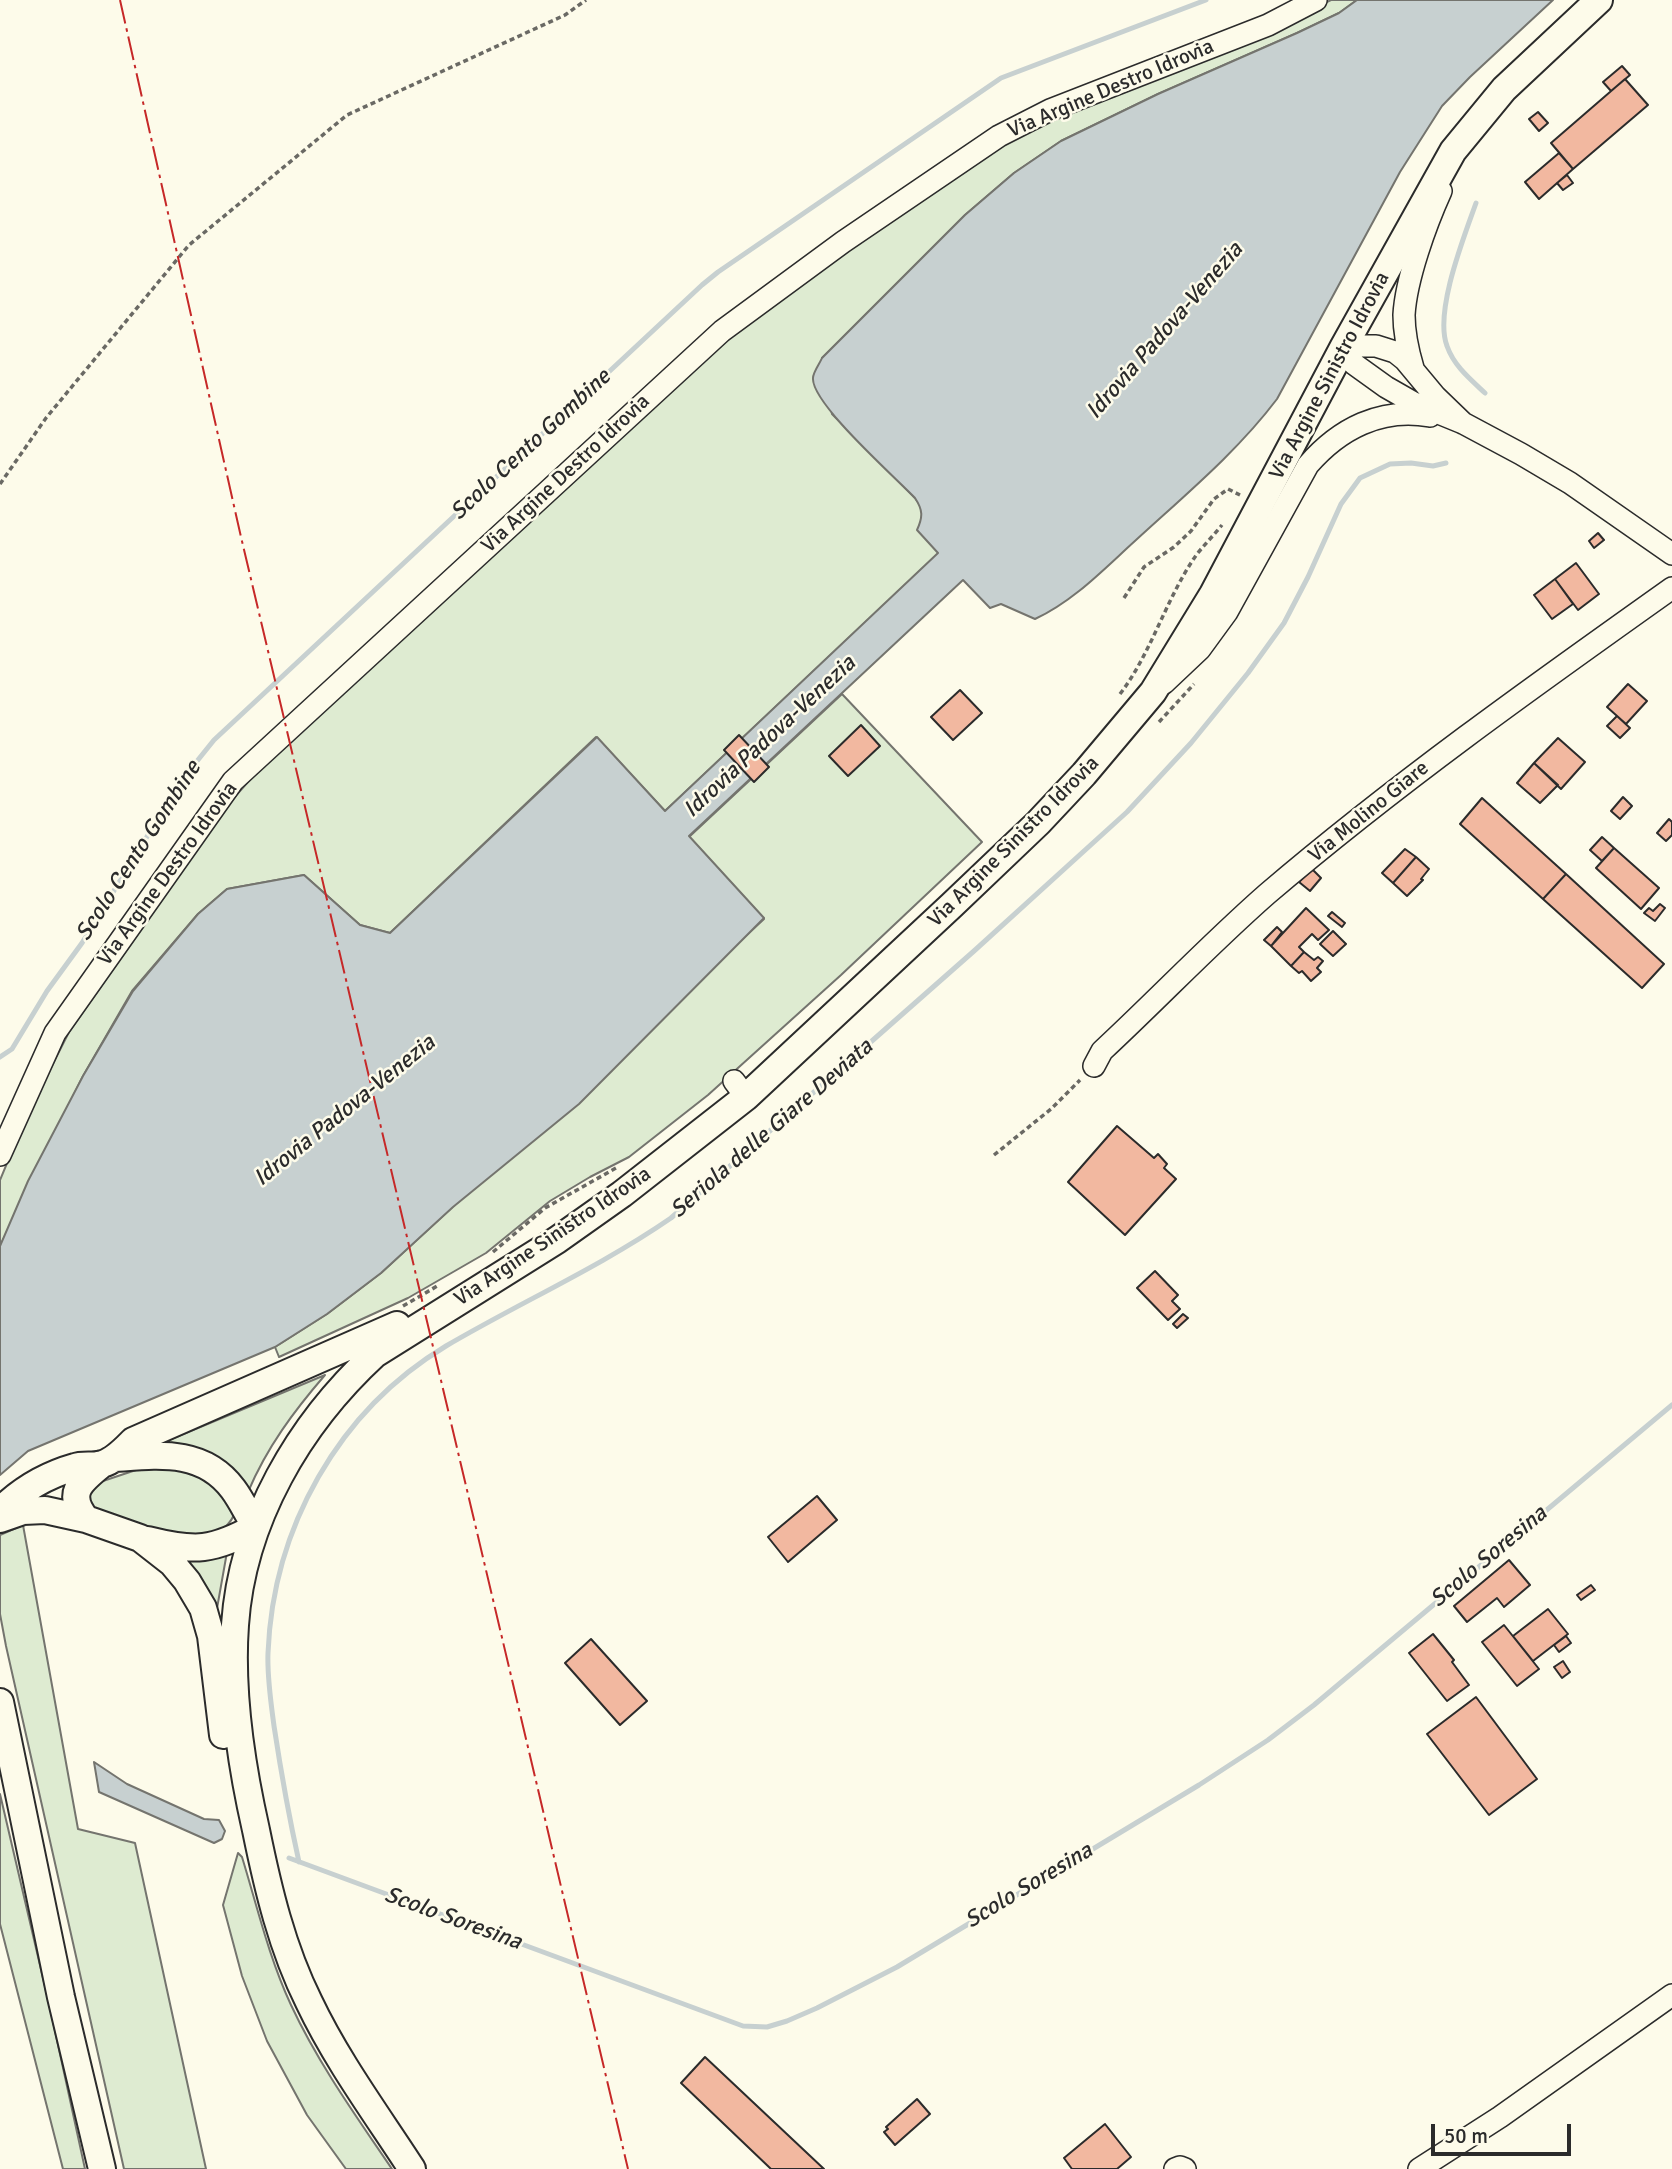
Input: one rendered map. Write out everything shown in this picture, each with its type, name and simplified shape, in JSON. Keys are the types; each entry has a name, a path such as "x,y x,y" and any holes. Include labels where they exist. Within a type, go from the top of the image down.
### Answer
{"main road":[{"name":"Via Argine Sinistro Idrovia","path":"256,1527 296,1448 350,1377 393,1341 557,1240 622,1195 852,985 1038,822 1084,774 1153,692 1219,583 1344,346 1453,151 1504,89 1599,0"},
{"path":"86,1519 77,1503 81,1481 132,1441 481,1286"},
{"path":"0,1511 19,1494 42,1480 76,1466 168,1454 202,1464 232,1488 256,1527 243,1574 235,1626 236,1707 246,1788 272,1907 308,2001 338,2054 412,2169"},
{"path":"0,1519 23,1511 46,1510 86,1519 140,1538 181,1548 208,1547 232,1540 256,1527"},
{"path":"140,1538 172,1563 187,1581 203,1608 211,1636 221,1732 246,1788"},
{"path":"0,1702 61,1997 102,2169"}],"street":[{"name":"Via Argine Destro Idrovia","path":"0,1154 55,1033 233,781 722,331 843,242 999,136 1049,110 1268,25 1316,0"},
{"path":"1414,370 1404,317 1409,284 1437,201 1458,155 1483,112"},
{"path":"1471,427 1435,396 1395,352 1376,346 1344,346 1354,364 1386,387 1413,403 1471,427 1570,483 1672,554"},
{"path":"1153,692 1184,665 1213,630 1251,570 1308,465 1327,445 1347,430 1383,416 1426,415 1471,427"},
{"name":"Via Molino Giare","path":"1094,1066 1102,1051 1293,873 1455,743 1672,588"},
{"path":"1419,2169 1500,2117 1672,1996"},
{"path":"1175,2169 1185,2169"}],"path":[{"path":"0,484 46,418 189,245 347,115 565,15 586,0"},
{"path":"1124,598 1144,567 1174,547 1191,531 1214,499 1228,489 1242,496"},
{"path":"1159,722 1198,678"},
{"path":"1113,702 1121,693"},
{"path":"994,1155 1051,1109 1094,1066"},
{"path":"485,1259 545,1209 618,1167"},
{"path":"401,1307 443,1283"}],"green space":[{"path":"1331,0 1357,0 1339,13 1158,94 1061,141 1014,173 965,215 822,358 832,414 915,498 922,508 922,520 939,553 665,811 596,737 390,933 360,925 304,875 227,889 198,914 132,991 83,1076 0,1246 0,1180 27,1115 69,1032 232,800 255,774 721,340 894,214 1057,111 1231,48"},
{"path":"842,694 982,842 708,1095 629,1157 550,1201 486,1253 408,1298 279,1357 275,1347 327,1314 381,1273 764,919 689,837"},
{"path":"325,1375 282,1430 248,1492 162,1443"},
{"path":"177,1466 203,1479 225,1498 234,1515 223,1528 207,1535 167,1533 90,1508 88,1499 94,1484 139,1469"},
{"path":"23,1525 78,1829 135,1843 206,2169 124,2169 0,1614 0,1535"},
{"path":"227,1552 216,1614 179,1557"},
{"path":"0,1794 85,2169 63,2169 0,1924"},
{"path":"238,1853 242,1857 270,1950 291,2005 325,2068 392,2169 346,2169 307,2115 267,2041 242,1976 223,1905"}],"water":[{"name":"Idrovia Padova-Venezia","path":"1357,0 1553,0 1442,106 1400,172 1277,399 1245,437 1192,490 1088,583 1049,612 1035,619 1001,604 990,608 963,580 689,836 764,918 579,1104 453,1207 381,1273 327,1314 275,1347 28,1451 0,1475 0,1246 28,1181 83,1076 133,991 198,914 227,889 304,875 360,925 390,933 597,737 665,811 938,553 917,530 921,514 915,498 839,421 816,389 813,376 822,358 965,215 1014,173 1061,141 1158,94 1339,13"},
{"path":"94,1762 127,1784 204,1819 219,1820 225,1831 222,1839 214,1843 99,1792"}],"building":[{"path":"1622,66 1630,75 1611,91 1603,82"},
{"path":"1625,79 1648,105 1573,169 1551,143"},
{"path":"1538,112 1548,123 1539,131 1529,119"},
{"path":"1559,153 1573,169 1539,199 1525,182"},
{"path":"1567,175 1573,183 1563,190 1557,183"},
{"path":"1598,533 1604,540 1594,548 1589,541"},
{"path":"1576,563 1599,594 1578,610 1555,579"},
{"path":"1555,579 1573,604 1552,619 1534,595"},
{"path":"1628,684 1647,701 1626,724 1607,707"},
{"path":"960,690 982,713 953,740 931,717"},
{"path":"1617,716 1630,728 1620,738 1607,726"},
{"path":"861,725 880,746 848,776 829,756"},
{"path":"739,735 769,767 754,782 724,750"},
{"path":"1558,738 1585,762 1561,789 1534,763"},
{"path":"1534,763 1558,785 1540,803 1517,783"},
{"path":"1623,797 1632,806 1620,819 1611,811"},
{"path":"1482,798 1566,874 1543,899 1460,824"},
{"path":"1669,819 1672,822 1672,835 1666,841 1657,833"},
{"path":"1602,837 1614,848 1602,861 1590,850"},
{"path":"1614,848 1659,888 1641,909 1596,868"},
{"path":"1405,849 1416,857 1393,883 1382,873"},
{"path":"1416,857 1429,869 1421,879 1423,880 1407,896 1393,883"},
{"path":"1312,869 1321,878 1310,891 1299,882"},
{"path":"1566,874 1664,964 1642,988 1543,899"},
{"path":"1660,904 1665,908 1655,921 1644,913 1649,908 1653,911"},
{"path":"1306,908 1329,930 1318,940 1312,934 1299,947 1304,952 1291,966 1271,946"},
{"path":"1332,912 1345,923 1342,927 1328,916"},
{"path":"1277,927 1282,932 1271,946 1264,940"},
{"path":"1333,931 1346,944 1333,956 1320,944"},
{"path":"1304,952 1314,960 1318,957 1323,961 1317,968 1321,972 1311,981 1302,971 1299,973 1291,966"},
{"path":"1117,1126 1154,1158 1158,1154 1167,1164 1164,1168 1176,1179 1125,1235 1068,1182"},
{"path":"1155,1271 1178,1295 1172,1301 1180,1309 1168,1320 1137,1288"},
{"path":"1183,1314 1188,1318 1177,1328 1173,1324"},
{"path":"817,1496 837,1520 788,1562 768,1537"},
{"path":"1509,1560 1530,1585 1504,1607 1497,1598 1467,1622 1454,1606"},
{"path":"1591,1585 1595,1590 1581,1600 1577,1595"},
{"path":"1548,1609 1568,1634 1533,1661 1513,1636"},
{"path":"1504,1625 1539,1669 1517,1686 1482,1642"},
{"path":"1433,1634 1454,1660 1452,1662 1469,1685 1447,1701 1409,1653"},
{"path":"1566,1636 1571,1643 1559,1652 1554,1645"},
{"path":"591,1639 647,1701 620,1725 565,1663"},
{"path":"1563,1661 1570,1672 1562,1678 1554,1667"},
{"path":"1476,1697 1537,1779 1489,1815 1427,1734"},
{"path":"705,2057 824,2169 771,2169 681,2083"},
{"path":"917,2099 930,2114 895,2145 884,2132 888,2129 886,2127"},
{"path":"1105,2124 1131,2157 1117,2169 1072,2169 1064,2158"}],"waterway":[{"name":"Scolo Cento Gombine","path":"0,1057 12,1049 47,991 82,943 181,781 214,740 702,285 1001,78 1206,0"},
{"name":"Seriola delle Giare Deviata","path":"1476,203 1452,274 1444,314 1444,331 1454,360 1485,393"},
{"name":"Seriola delle Giare Deviata","path":"299,1862 274,1726 268,1653 273,1607 283,1561 298,1518 318,1477 344,1439 373,1404 408,1373 446,1346 588,1268 671,1218 974,951 1127,812 1191,743 1248,673 1284,623 1341,504 1360,478 1390,464 1433,466 1446,463"},
{"name":"Scolo Soresina","path":"289,1858 743,2026 767,2027 787,2021 897,1967 1199,1785 1268,1740 1314,1705 1672,1405"}],"power":[{"path":"120,0 241,537 628,2169"}]}
